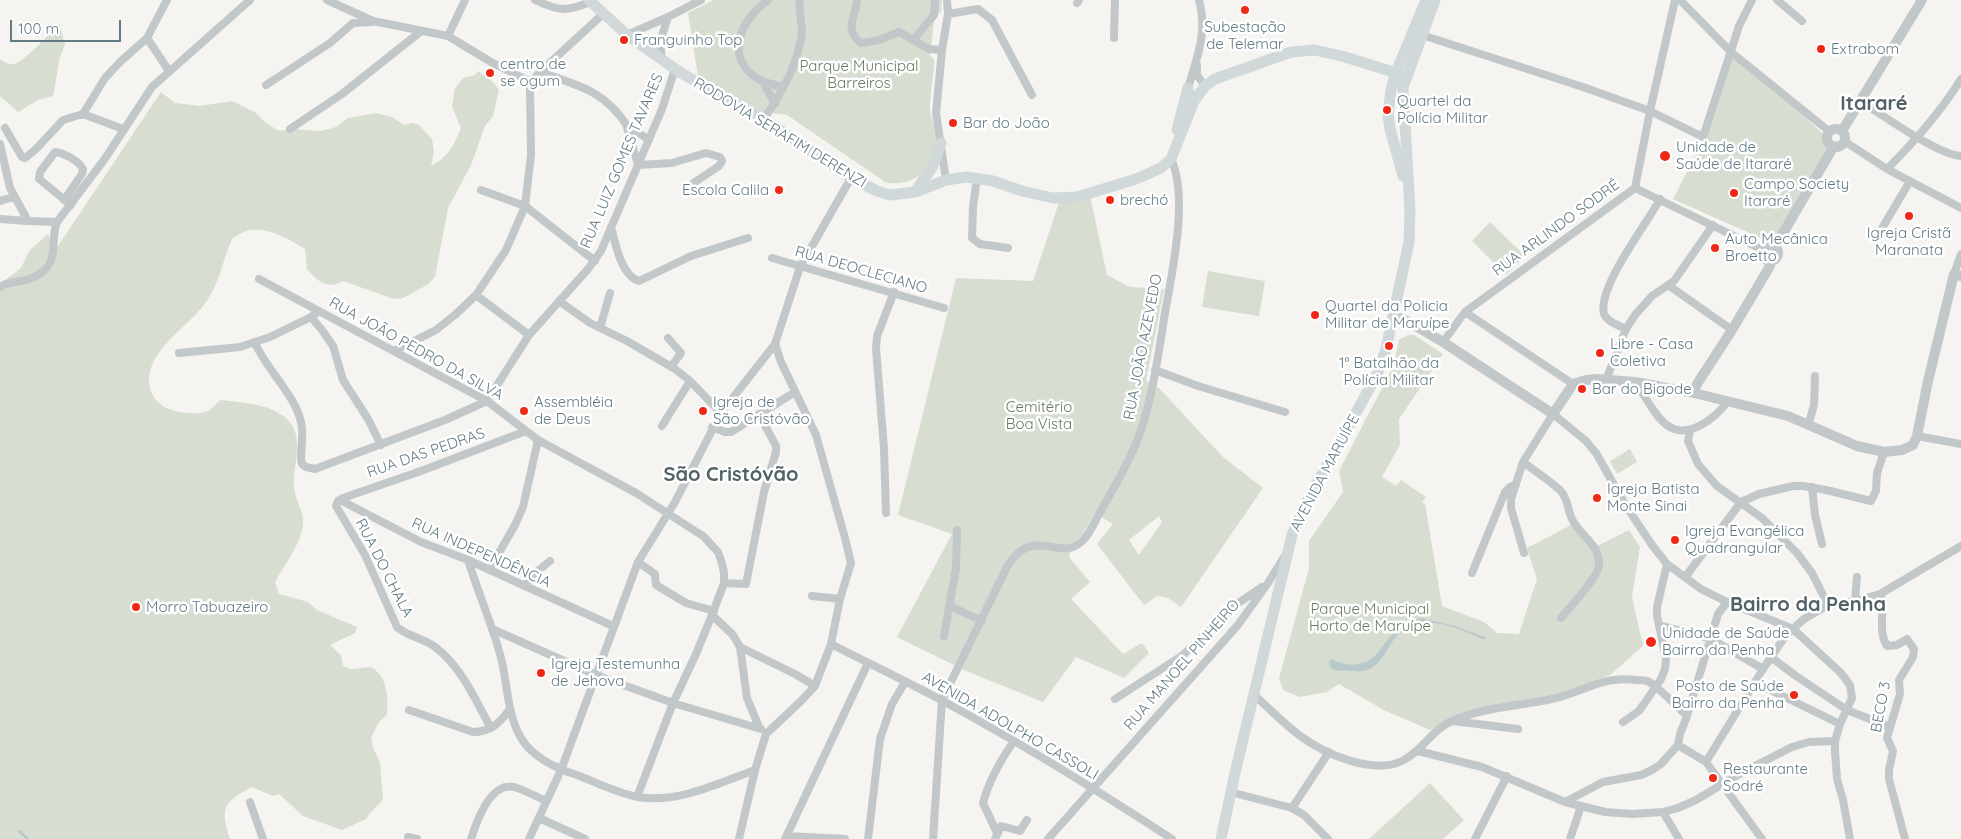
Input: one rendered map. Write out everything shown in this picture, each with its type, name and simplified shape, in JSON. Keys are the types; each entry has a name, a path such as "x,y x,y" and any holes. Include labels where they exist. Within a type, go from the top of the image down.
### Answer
{"main road":[{"name":"AVENIDA MARUÍPE","path":"1221,839 1230,792 1287,552 1302,511 1378,373 1386,349 1409,242 1404,88 1401,74 1426,0"},
{"name":"AVENIDA MARUÍPE","path":"1409,197 1390,129 1388,114 1392,90 1422,35 1435,0"},
{"name":"RODOVIA SERAFIM DERENZI","path":"589,1 627,35 662,60 764,119 851,178 882,193 897,195 915,192 946,180 966,176 1053,198 1077,196 1136,179 1161,168 1171,159"},
{"path":"1171,159 1194,101 1206,86 1215,79 1244,68 1291,52 1315,50 1401,74"},
{"path":"1177,141 1176,130 1188,88"},
{"path":"915,192 933,166 941,144"}],"street":[{"path":"83,114 105,78 147,38 167,0"},
{"path":"68,202 104,160 152,87 250,0"},
{"path":"327,0 373,21 420,32 448,36 491,62 531,82"},
{"path":"448,36 465,0"},
{"path":"535,0 557,10 568,10 589,1"},
{"path":"627,35 701,0"},
{"path":"768,0 750,14 738,44 740,57 754,77 763,82 783,87"},
{"path":"764,119 783,87 799,52 802,26 800,0"},
{"path":"857,0 851,28 855,38 861,43 879,40 900,32 929,49 942,50"},
{"path":"913,40 934,15 935,0"},
{"path":"946,180 936,113 942,50 948,14 947,0"},
{"path":"974,9 977,0"},
{"path":"1114,38 1115,0"},
{"path":"1194,101 1188,88 1203,33 1203,18 1199,0"},
{"name":"RUA ARLINDO SODRÉ","path":"1442,342 1465,312 1635,188 1650,111 1676,0"},
{"path":"1680,0 1731,52 1830,132"},
{"path":"1422,35 1650,111 1703,137 1739,26 1752,0"},
{"path":"1777,0 1802,21"},
{"path":"1842,131 1922,0"},
{"path":"948,14 978,9 992,20 1032,94"},
{"path":"394,351 436,330 456,314 476,295 506,250 525,206 531,155 529,96 531,82 603,14"},
{"path":"662,60 662,35 668,17"},
{"path":"266,85 330,43 353,23 373,21"},
{"path":"290,129 342,94 420,32"},
{"path":"147,38 169,71"},
{"path":"1197,60 1197,75 1206,86"},
{"name":"RUA LUIZ GOMES TAVARES","path":"487,400 529,335 595,261 649,140 676,69"},
{"path":"540,72 597,94 616,109 626,124 638,165 672,163 706,153 720,157 722,161 719,166 686,188"},
{"path":"1888,169 1947,102 1961,80"},
{"path":"763,82 774,104"},
{"path":"1860,101 1918,137 1944,151 1961,156"},
{"path":"5,128 22,157 25,158 63,120 83,114 123,129"},
{"path":"626,124 649,140"},
{"path":"1835,129 1842,131 1845,135 1844,141 1840,146 1834,146 1828,141 1830,132 1835,129"},
{"path":"1844,141 1888,169 1961,208"},
{"path":"0,144 3,168 10,188 28,221"},
{"path":"1775,247 1834,146"},
{"path":"0,287 15,281 32,278 47,266 54,252 56,226 68,202 82,174 83,169 80,164 60,152 55,152 40,172 38,179 68,202"},
{"name":"RUA JOÃO AZEVEDO","path":"982,621 1007,567 1018,552 1032,545 1070,549 1085,538 1136,443 1145,417 1155,370 1178,229 1178,199 1174,166 1171,159"},
{"path":"529,839 561,770 638,562 669,513 721,412 775,344 800,267 851,178"},
{"path":"977,178 973,207 972,238 980,244 1008,248"},
{"path":"1881,230 1910,180"},
{"path":"1635,188 1763,250"},
{"path":"480,190 525,206 595,261"},
{"path":"0,202 14,197"},
{"path":"1626,330 1607,318 1604,313 1606,297 1613,275 1660,199"},
{"path":"0,220 28,221 56,226"},
{"path":"1606,380 1626,330 1643,303 1674,281 1712,225"},
{"path":"611,227 622,263 633,279 639,281 691,256 748,238"},
{"path":"1771,245 1778,251 1778,255 1770,261 1763,255 1763,250 1766,246 1771,245"},
{"path":"1524,553 1511,508 1511,499 1523,462 1573,384 1586,380 1635,382 1772,411 1809,423 1857,446 1884,452 1902,450 1913,445 1917,436 1928,381 1958,275 1961,254"},
{"name":"RUA DEOCLECIANO","path":"772,258 944,308"},
{"path":"1694,393 1697,384 1770,266 1770,261"},
{"name":"RUA JOÃO PEDRO DA SILVA","path":"259,279 487,400 538,440 669,513"},
{"path":"1668,286 1732,330"},
{"path":"886,513 884,449 876,348 880,326 894,292"},
{"path":"600,328 610,293"},
{"path":"476,295 529,335"},
{"path":"558,302 600,328 627,341 671,367 690,381 721,412"},
{"path":"179,353 225,350 255,343 311,317 319,311"},
{"path":"1465,312 1573,384"},
{"path":"1394,316 1455,350 1553,414 1586,441 1596,453 1626,506 1667,564 1686,576 1701,589 1727,602 1793,629 1841,674 1850,685 1852,694 1835,741 1836,774 1850,839"},
{"path":"311,317 333,346 343,380 368,419 381,445"},
{"path":"668,338 681,353 671,367"},
{"path":"255,343 265,362 297,410 302,428 302,464 306,467 315,469 381,445 445,420 487,400"},
{"path":"739,839 755,770 766,734 815,686 831,644 840,599 851,563 850,553 816,435 775,344"},
{"path":"1155,370 1198,386 1285,412"},
{"path":"1809,423 1814,405 1815,376"},
{"path":"662,426 690,381"},
{"path":"1635,382 1662,422 1675,430 1690,431 1721,411 1727,402"},
{"path":"712,427 728,433 795,392"},
{"path":"724,584 746,584 764,492 776,449 759,414"},
{"name":"RUA DAS PEDRAS","path":"339,502 372,486 421,471 526,431"},
{"path":"1690,431 1688,441 1698,464 1717,486 1762,518 1798,553 1812,572 1828,606"},
{"path":"1917,436 1961,444"},
{"path":"490,570 523,507 538,440"},
{"path":"1686,576 1740,502 1759,494 1793,486 1812,487 1871,502 1876,490 1877,473 1884,452"},
{"path":"1523,462 1559,490 1565,497 1572,520 1595,548 1599,556 1600,568 1561,618"},
{"path":"1472,573 1505,492 1515,485"},
{"path":"1812,487 1815,515 1822,544"},
{"name":"RUA INDEPENDÊNCIA","path":"339,502 420,542 468,560 613,626"},
{"name":"RUA DO CHALA","path":"339,502 337,509 365,555 397,627 430,643 455,666 490,728"},
{"path":"638,797 673,703 696,654 724,584 722,563 711,543 669,513"},
{"path":"944,636 956,568 957,530"},
{"path":"1708,760 1764,668 1786,636 1810,614 1828,606 1880,594 1961,546"},
{"name":"RUA MANOEL PINHEIRO","path":"1048,839 1238,625 1268,583 1287,552"},
{"path":"468,560 492,629 504,673 509,710 521,739 528,747 561,770 638,797 661,797 690,793 755,770"},
{"path":"524,586 538,570 550,561"},
{"path":"638,562 655,574 656,585 686,602 713,613 733,635 740,647 748,698 759,727 766,734"},
{"path":"1623,722 1639,711 1665,670 1666,659 1656,607 1667,564"},
{"path":"1855,601 1857,577"},
{"path":"1115,699 1184,655 1237,604 1268,583"},
{"name":"BECO 3","path":"1880,594 1883,602 1882,636 1885,644 1890,646 1897,645 1907,639 1914,649 1912,657 1899,680 1900,694 1886,738 1893,751 1889,779 1905,839"},
{"path":"812,596 840,599"},
{"path":"1565,802 1603,782 1652,770 1678,745 1718,614 1727,602"},
{"path":"933,839 942,700 982,621 950,606"},
{"path":"1659,625 1711,640 1764,668"},
{"path":"492,629 596,675 673,703 759,727"},
{"name":"AVENIDA ADOLPHO CASSOLI","path":"831,644 942,700 1014,741 1170,839"},
{"path":"740,647 815,686"},
{"path":"1772,658 1847,710 1890,727"},
{"path":"845,839 786,838 868,663"},
{"path":"1254,695 1300,736 1329,752 1360,763 1383,767 1402,761 1418,751 1434,733 1452,721 1488,710 1555,699 1596,683 1610,680 1625,678 1648,681 1687,716"},
{"path":"868,839 880,739 892,704 904,682"},
{"path":"1756,683 1840,724"},
{"path":"409,710 465,731 480,732 501,721 509,710"},
{"path":"1452,721 1518,729"},
{"path":"996,836 983,803 991,777 1014,741"},
{"path":"1418,751 1459,760 1507,776 1565,802 1620,814 1662,812 1696,800 1792,747 1809,742 1835,741"},
{"path":"1678,745 1708,760 1742,814 1762,839"},
{"path":"1292,808 1329,752"},
{"path":"1475,839 1507,776"},
{"path":"471,839 477,819 483,808 488,801 504,789 514,787 546,802"},
{"path":"1230,792 1292,808 1304,815 1328,839"},
{"path":"250,802 264,839"},
{"path":"1570,839 1581,806"},
{"path":"1662,812 1679,839"},
{"path":"538,818 585,839"},
{"path":"996,836 1002,826 1022,831 1027,820"},
{"path":"408,838 417,839"}],"green space":[{"name":"Parque Municipal Barreiros","path":"714,0 942,0 941,11 934,21 930,56 934,59 930,110 936,137 936,148 929,166 923,173 906,182 885,182 787,115 763,112 698,76 688,13"},
{"path":"59,24 65,44 60,57 53,96 38,100 18,112 0,96 0,59 10,64 19,62"},
{"path":"1733,56 1783,96 1823,134 1827,148 1774,244 1673,199 1706,136"},
{"path":"478,71 493,82 499,90 493,116 485,126 471,165 448,208 435,277 427,285 401,299 391,298 343,281 332,285 323,283 307,269 305,249 272,232 264,230 247,231 232,239 216,285 208,299 159,353 152,365 149,377 154,397 169,409 184,413 196,413 210,410 221,400 247,403 264,407 280,414 293,426 297,445 294,484 303,523 300,538 275,582 279,594 308,602 317,610 357,627 355,633 330,645 341,655 343,666 351,669 371,667 377,671 384,682 387,695 387,715 379,722 371,738 373,748 380,762 383,800 366,819 342,830 303,816 279,794 273,796 252,787 235,797 226,807 225,820 230,839 0,839 0,284 21,268 29,251 48,234 52,243 58,246 161,92 175,103 200,106 232,101 256,113 266,123 279,131 294,129 321,131 336,127 348,118 376,113 392,117 404,125 413,123 419,125 432,139 434,152 431,166 442,159 450,150 461,128 452,107 455,88 463,78 475,75"},
{"name":"Cemitério Boa Vista","path":"1090,196 1107,275 1130,287 1164,289 1146,381 1159,388 1223,457 1263,488 1181,607 1168,598 1157,596 1144,605 1097,544 1113,524 1095,513 1081,537 1072,544 1069,557 1090,582 1071,599 1123,654 1142,643 1149,653 1124,678 1076,657 1043,702 966,671 897,637 952,534 898,515 956,278 1033,281 1059,202","holes":["1159,516 1162,522 1139,555 1129,540"]},
{"path":"1490,222 1525,256 1506,275 1472,241"},
{"path":"1208,271 1265,281 1259,316 1202,307"},
{"name":"Parque Municipal Horto de Maruípe","path":"1408,335 1414,335 1443,354 1399,419 1400,445 1382,477 1396,486 1401,480 1426,497 1422,502 1425,504 1442,606 1484,622 1497,633 1519,634 1537,579 1527,548 1573,524 1593,548 1629,530 1640,547 1632,597 1643,646 1610,675 1555,696 1454,716 1430,730 1384,710 1339,684 1327,692 1300,697 1283,690 1279,678 1309,568 1309,541 1343,492 1339,471 1393,367 1399,340"},
{"path":"1630,449 1637,462 1617,474 1610,461"},
{"path":"1430,783 1464,820 1443,839 1369,839"}],"shaded area":[{"path":"1419,618 1455,626 1487,638 1483,639 1446,625 1422,623 1410,626 1400,633 1378,663 1367,670 1337,671 1331,668 1329,664 1331,659 1350,665 1369,660 1394,633"}],"waterway":[{"path":"19,831 28,839"}],"place":[{"name":"Subestação de Telemar","path":"1245,10"},
{"name":"Franguinho Top","path":"624,40"},
{"name":"Extrabom","path":"1821,49"},
{"name":"centro de se ogum","path":"490,73"},
{"name":"Quartel da Polícia Militar","path":"1387,110"},
{"name":"Bar do João","path":"953,123"},
{"name":"Unidade de Saúde de Itararé","path":"1665,156"},
{"name":"Escola Calila","path":"779,190"},
{"name":"Campo Society Itararé","path":"1734,193"},
{"name":"brechó","path":"1110,200"},
{"name":"Igreja Cristã Maranata","path":"1909,216"},
{"name":"Auto Mecânica Broetto","path":"1715,248"},
{"name":"Quartel da Policia Militar de Maruípe","path":"1315,315"},
{"name":"1° Batalhão da Polícia Militar","path":"1389,346"},
{"name":"Libre - Casa Coletiva","path":"1600,353"},
{"name":"Bar do Bigode","path":"1582,389"},
{"name":"Assembléia de Deus","path":"524,411"},
{"name":"Igreja de São Cristóvão","path":"703,411"},
{"name":"Igreja Batista Monte Sinai","path":"1597,498"},
{"name":"Igreja Evangélica Quadrangular","path":"1675,540"},
{"name":"Morro Tabuazeiro","path":"136,607"},
{"name":"Unidade de Saúde Bairro da Penha","path":"1651,642"},
{"name":"Igreja Testemunha de Jehova","path":"541,673"},
{"name":"Posto de Saúde Bairro da Penha","path":"1794,695"},
{"name":"Restaurante Sodré","path":"1713,778"}],"district":[{"name":"Itararé","path":"1874,104"},
{"name":"São Cristóvão","path":"731,475"},
{"name":"Bairro da Penha","path":"1808,605"}]}
